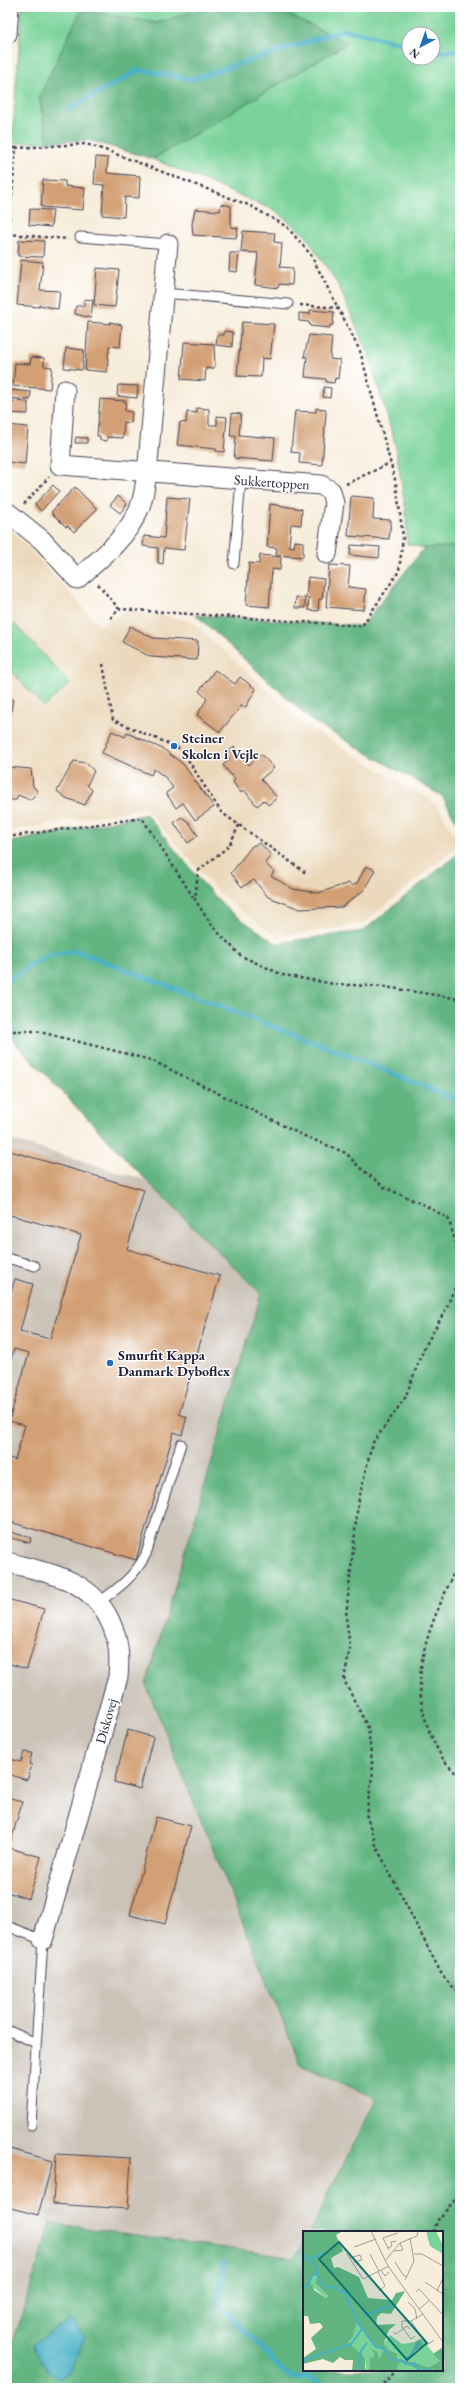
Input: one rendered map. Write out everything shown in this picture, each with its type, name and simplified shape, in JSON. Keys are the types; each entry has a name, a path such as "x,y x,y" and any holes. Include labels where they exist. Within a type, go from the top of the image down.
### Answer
{"street":[{"path":"7,34 9,7"},
{"path":"11,515 42,540 77,579 110,551 127,531 140,508 147,473 168,244"},
{"path":"60,465 65,390"},
{"name":"Sukkertoppen","path":"60,465 147,473 321,485 331,491"},
{"path":"327,554 334,503 331,491"},
{"name":"Diskovej","path":"7,1562 64,1578 81,1586 99,1602 119,1642 118,1677 43,1940"}],"lane":[{"path":"80,236 168,244"},
{"path":"164,293 288,304"},
{"path":"234,564 241,480"},
{"path":"7,1258 35,1266"},
{"path":"99,1602 126,1583 139,1567 146,1554 180,1444"},
{"path":"7,1926 43,1940 31,2125"},
{"path":"7,2030 36,2043"}],"path":[{"path":"7,148 16,148 7,251"},
{"path":"8,234 72,239 80,236"},
{"path":"288,304 340,308"},
{"path":"331,491 390,463"},
{"path":"11,515 22,507 60,465"},
{"path":"119,610 362,626 399,571"},
{"path":"103,664 113,720 181,749 221,812 306,873"},
{"path":"7,837 142,818 213,927 241,956 283,974 334,984 385,987 460,999"},
{"path":"195,900 198,871 229,846 240,825"},
{"path":"7,1031 36,1031 150,1060 302,1135 346,1152 359,1167 384,1187 426,1206 448,1218 456,1243 459,1278 446,1309 424,1348 405,1398 372,1444 358,1503 346,1616 350,1648 344,1680 368,1728 372,1771 366,1814 377,1848 442,1975 455,1990 460,1990"},
{"path":"460,1558 424,1644 418,1684 426,1722 443,1762 460,1777"},
{"path":"434,2231 437,2221 460,2194"},
{"path":"379,2388 392,2376 394,2371"}],"shaded area":[{"name":"Steiner Skolen i Vejle","path":"12,530 99,625 130,610 191,621 305,725 436,804 460,844 363,924 277,937 219,893 145,808 7,831 7,539"},
{"path":"7,1139 146,1180 261,1294 146,1685 301,2066 378,2098 310,2231 303,2231 303,2244 295,2258 51,2223 7,2361"}],"green space":[{"path":"22,7 208,7 157,23 81,10 39,97 48,142 12,143"},
{"path":"208,7 273,7 348,43 153,159 88,140 48,142 39,97 81,10 157,23"},
{"path":"273,7 460,7 460,546 424,548 407,544 406,511 395,443 368,352 338,285 306,236 276,211 153,159 348,43"},
{"path":"460,546 460,828 442,796 312,721 196,615 362,626 424,548"},
{"path":"15,624 70,684 44,707 7,666 7,632"},
{"path":"146,814 198,878 229,911 276,943 363,931 460,852 460,2388 7,2388 7,2361 51,2223 295,2258 303,2244 303,2371 443,2371 443,2231 310,2231 377,2098 301,2066 146,1685 261,1294 146,1180 7,1034 7,843"}],"water":[{"path":"72,2320 85,2337 69,2373 58,2379 39,2358 34,2342"}],"building":[{"path":"96,157 108,158 107,173 140,176 139,198 125,197 124,217 102,215 104,185 94,184"},
{"path":"43,180 65,181 65,186 85,188 83,210 41,207"},
{"path":"221,204 231,206 231,227 238,228 236,238 193,235 192,224 195,209 220,211"},
{"path":"30,209 53,210 51,227 29,225"},
{"path":"243,231 275,233 274,242 282,243 280,267 293,268 292,285 279,284 278,288 255,285 258,253 241,252"},
{"path":"19,240 44,241 43,257 18,256"},
{"path":"230,253 239,253 237,272 229,271"},
{"path":"21,260 43,262 40,290 60,291 58,309 39,305 39,307 17,305"},
{"path":"97,268 119,270 115,307 94,305"},
{"path":"84,299 93,300 91,318 75,314 76,306 84,306"},
{"path":"310,310 334,312 333,325 330,325 330,328 310,326 309,322 299,321 299,313 310,314"},
{"path":"88,322 110,324 110,322 122,325 120,347 109,346 107,372 85,370"},
{"path":"242,322 274,324 270,359 262,358 261,377 237,376"},
{"path":"224,331 233,332 232,347 216,345 217,335 224,335"},
{"path":"309,335 332,337 330,359 340,360 338,379 335,378 334,383 326,382 326,379 305,377 307,357 304,357"},
{"path":"184,342 214,344 215,366 213,369 206,368 205,381 181,379"},
{"path":"66,348 84,350 82,370 64,368"},
{"path":"31,357 44,358 44,366 52,367 50,389 13,386 15,363 30,364"},
{"path":"118,385 138,386 137,398 117,396"},
{"path":"324,387 331,388 330,398 323,397"},
{"path":"10,390 31,392 30,400 9,398"},
{"path":"100,399 126,401 125,411 132,412 131,423 124,422 123,438 107,437 107,441 100,440 100,436 97,436"},
{"path":"8,401 28,402 28,414 7,413"},
{"path":"197,408 209,409 209,425 217,425 217,416 227,417 224,452 216,451 216,449 177,445 180,422 186,423 187,412 197,413"},
{"path":"316,408 325,409 326,413 322,465 299,463 300,453 291,452 295,411 316,412"},
{"path":"232,413 241,414 239,435 275,438 273,461 234,458 236,436 230,436"},
{"path":"7,425 28,427 25,464 7,462"},
{"path":"76,437 87,438 87,443 75,443"},
{"path":"53,485 59,491 41,511 35,504"},
{"path":"75,487 97,509 74,532 68,526 66,527 51,512"},
{"path":"118,496 127,504 120,513 110,505"},
{"path":"351,496 374,498 373,519 391,520 389,539 348,536"},
{"path":"167,497 190,499 184,550 164,548 163,564 158,563 158,548 143,546 144,536 164,538"},
{"path":"270,504 302,509 301,525 291,524 289,546 294,547 295,541 303,542 303,557 276,555 277,548 267,547"},
{"path":"351,545 380,547 379,558 350,555"},
{"path":"260,555 281,557 280,570 272,569 269,607 246,605 249,563 259,564"},
{"path":"329,565 350,566 348,587 366,589 364,610 326,607"},
{"path":"308,577 324,579 322,599 319,599 318,611 308,610 309,598 306,598"},
{"path":"296,597 305,598 305,608 295,608"},
{"path":"130,626 153,638 198,641 197,660 151,657 122,642"},
{"path":"215,670 235,684 240,677 256,689 246,707 241,706 220,732 197,715 207,699 199,691"},
{"path":"7,698 13,699 8,730 7,730"},
{"path":"112,731 125,737 127,733 163,749 183,764 214,807 195,820 183,803 176,808 166,793 173,788 166,778 154,769 151,775 102,753"},
{"path":"234,747 249,765 261,754 274,768 261,779 277,798 268,805 264,800 257,806 244,790 241,793 233,782 235,780 223,765 230,759 226,754"},
{"path":"74,761 86,763 94,771 87,785 92,790 85,805 66,798 57,791"},
{"path":"7,767 31,769 33,786 38,792 30,800 18,795 16,800 7,800"},
{"path":"181,817 189,822 198,836 188,843 174,823"},
{"path":"260,843 271,855 265,863 274,872 271,876 293,889 318,893 349,883 352,886 357,883 366,866 375,870 364,890 342,907 300,909 268,897 254,880 242,887 231,873 252,846"},
{"name":"Smurfit Kappa Danmark Dyboflex","path":"7,1150 144,1190 127,1249 220,1276 179,1414 187,1417 182,1435 174,1432 136,1560 7,1521 7,1457 15,1460 25,1425 9,1421 29,1353 14,1349 7,1372 7,1305 15,1279 33,1284 20,1331 50,1339 81,1235 7,1214"},
{"path":"7,1531 31,1538 30,1543 7,1537"},
{"path":"7,1599 44,1609 27,1669 7,1663"},
{"path":"128,1730 153,1737 140,1789 114,1782"},
{"path":"24,1752 32,1753 29,1764 32,1765 27,1780 7,1774 7,1758 21,1762"},
{"path":"7,1798 22,1802 9,1848 41,1857 29,1899 7,1892"},
{"path":"156,1817 191,1826 165,1924 130,1915"},
{"path":"7,2148 53,2161 38,2215 7,2207"},
{"path":"56,2154 131,2158 128,2209 53,2204"}],"waterway":[{"path":"68,110 139,70 192,79 344,30 401,43"},
{"path":"441,51 460,50"},
{"path":"7,980 49,955 77,951 347,1055 460,1101"},
{"path":"224,2263 219,2304 286,2374 294,2378 309,2377 332,2388"}],"place":[{"name":"Steiner Skolen i Vejle","path":"174,746"},
{"name":"Smurfit Kappa Danmark Dyboflex","path":"110,1363"}]}
